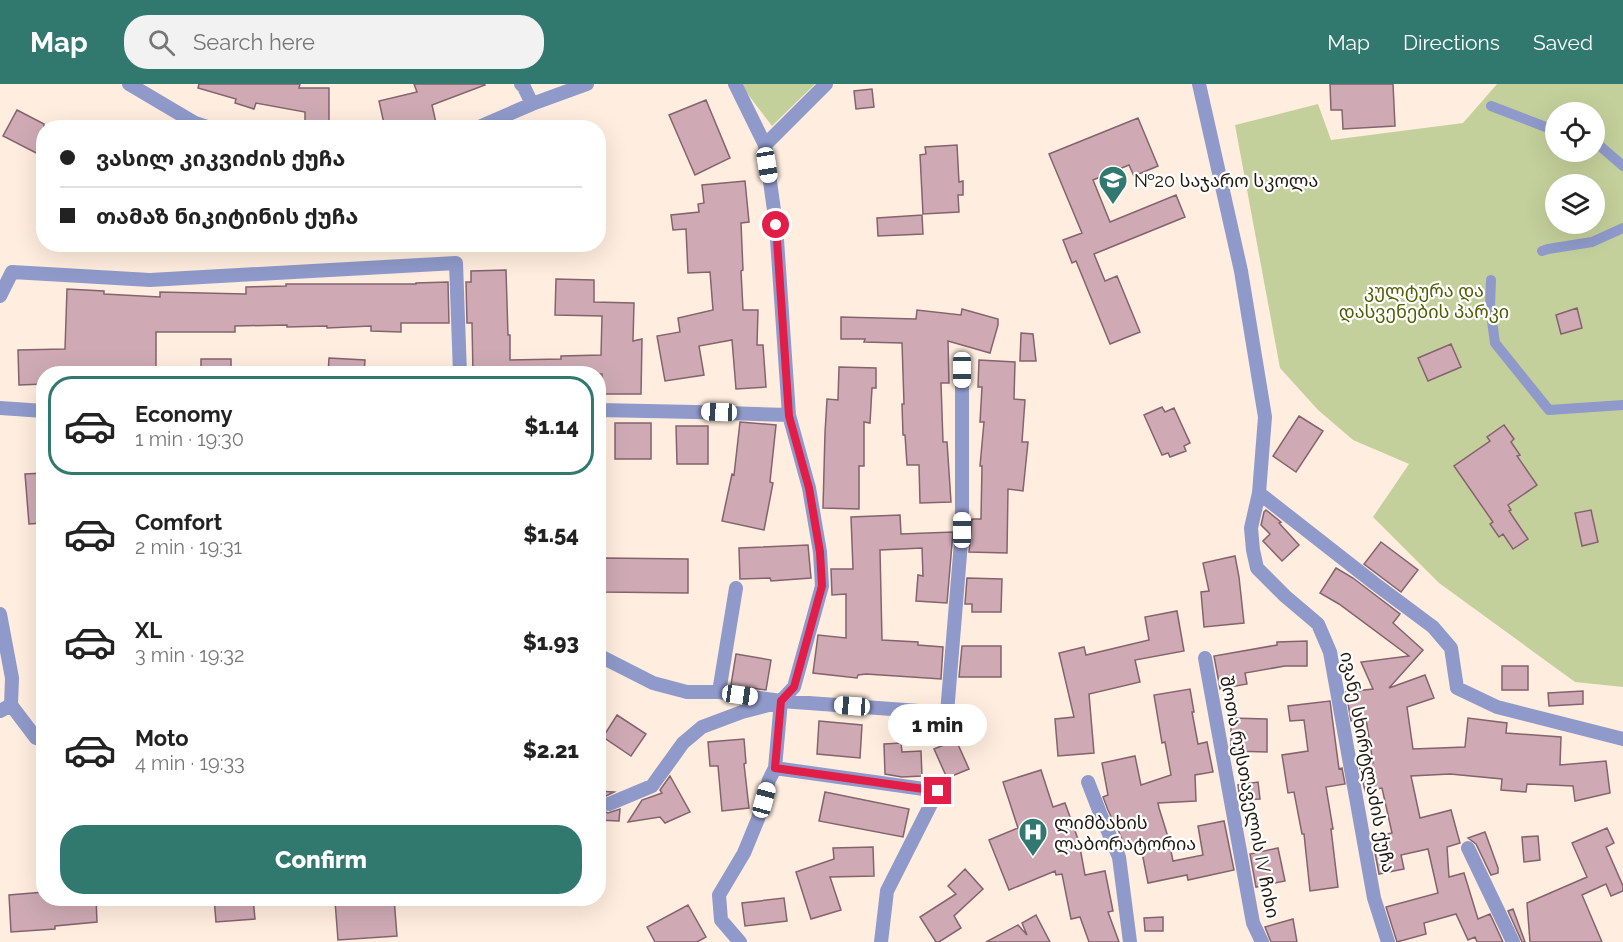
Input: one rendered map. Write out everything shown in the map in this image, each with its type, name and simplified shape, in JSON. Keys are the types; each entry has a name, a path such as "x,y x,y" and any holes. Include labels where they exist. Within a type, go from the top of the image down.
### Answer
{"street":[{"path":"129,84 190,120"},
{"path":"521,84 532,104"},
{"path":"495,120 587,84"},
{"path":"609,804 652,786 683,743 702,727 781,701 794,687 822,586 820,552 809,488 789,416 776,225 765,145 735,84"},
{"path":"765,145 826,84"},
{"name":"ივანე სხირტლაძის ქუჩა","path":"1199,84 1240,271 1265,417 1259,493 1251,528 1253,550 1257,568 1318,624 1330,652 1374,898 1388,942"},
{"path":"1491,106 1545,127"},
{"path":"1605,150 1623,166"},
{"path":"1542,251 1592,242 1623,228"},
{"path":"0,296 12,272 150,280 456,263 460,366"},
{"path":"1491,280 1490,306 1495,343 1549,410 1623,405"},
{"path":"606,659 653,683 687,692 720,692 781,701 947,713 962,530 962,370"},
{"path":"0,408 36,410"},
{"path":"606,411 684,411 789,416"},
{"path":"1259,493 1432,627 1451,648 1457,688 1497,707 1623,739"},
{"path":"720,692 736,588"},
{"path":"0,614 12,678 5,708 36,738"},
{"name":"შოთა რუსთაველის IV ჩიხი","path":"1205,658 1253,923 1262,942"},
{"path":"740,942 721,920 719,895 747,844 775,768 781,701"},
{"path":"775,768 936,794 887,891 881,942"},
{"path":"1088,782 1119,857 1130,942"},
{"path":"1468,848 1513,942"}],"green space":[{"path":"740,84 815,84 772,126"},
{"name":"კულტურა და დასვენების პარკი","path":"1497,84 1623,84 1623,687 1575,682 1439,583 1373,517 1409,464 1353,440 1318,410 1280,368 1235,125 1318,104 1331,140 1463,123"}],"building":[{"path":"199,84 300,84 299,88 329,88 329,120 305,120 305,112 256,103 254,109 235,103 236,99 198,88"},
{"path":"414,84 485,85 432,105 435,120 383,120 379,101 417,92"},
{"path":"1330,84 1393,84 1395,126 1343,129 1342,110 1331,110"},
{"path":"872,89 874,107 856,109 854,91"},
{"path":"706,100 730,158 695,175 669,115"},
{"path":"17,110 36,120 36,153 3,136"},
{"path":"1138,118 1158,166 1134,176 1129,165 1093,180 1110,222 1176,195 1185,217 1094,254 1105,281 1117,276 1140,332 1110,344 1076,261 1072,263 1063,240 1082,233 1049,154"},
{"path":"957,145 959,182 963,181 963,195 958,195 959,212 923,214 920,155 926,154 925,147"},
{"path":"745,181 749,222 741,223 743,310 758,310 757,345 763,345 766,387 736,389 732,340 699,346 704,375 665,381 657,336 680,332 678,318 713,310 710,272 688,273 686,229 673,230 671,215 699,212 698,204 704,203 702,185"},
{"path":"922,215 923,234 878,236 877,218"},
{"path":"506,270 510,360 601,355 602,316 555,315 556,279 594,280 594,302 634,303 633,341 642,339 641,394 606,394 606,366 473,366 472,323 467,323 466,282 471,282 471,271"},
{"path":"448,282 449,323 401,323 401,332 371,331 371,326 327,328 327,326 287,327 287,325 235,326 235,332 156,332 156,366 36,366 36,384 19,385 18,350 65,349 67,289 104,291 104,294 160,297 160,292 246,294 246,287 286,286 286,284"},
{"path":"1577,308 1582,328 1561,334 1556,315"},
{"path":"962,309 998,319 998,325 990,353 948,341 949,383 941,383 943,442 947,442 951,502 920,503 919,465 907,465 905,435 903,435 902,343 841,339 841,317 916,319 917,310 961,315"},
{"path":"1021,333 1033,334 1036,361 1020,361"},
{"path":"1451,344 1461,367 1428,381 1418,358"},
{"path":"329,358 365,360 365,366 328,366"},
{"path":"201,359 231,359 231,366 201,366"},
{"path":"979,360 1015,362 1014,399 1025,400 1022,442 1028,442 1023,491 1008,489 1007,553 969,552 972,519 981,519 982,466 980,466 984,422 980,422 982,387 978,387"},
{"path":"839,367 876,368 876,388 872,388 870,423 864,422 864,466 859,466 859,509 823,508 827,399 838,400"},
{"path":"1162,407 1165,412 1174,408 1190,443 1184,446 1186,451 1170,457 1168,453 1162,455 1144,415"},
{"path":"1299,416 1323,431 1296,472 1273,456"},
{"path":"740,422 776,425 770,482 773,483 764,530 722,521 732,474 734,475"},
{"path":"615,423 651,423 651,459 615,459"},
{"path":"1504,425 1514,439 1511,442 1520,455 1517,456 1537,485 1508,505 1511,510 1509,511 1528,539 1513,549 1503,534 1499,537 1490,524 1493,522 1454,466 1490,441 1487,437"},
{"path":"676,426 708,426 708,464 677,464"},
{"path":"36,473 36,524 29,524 25,474"},
{"path":"1266,510 1281,522 1279,523 1299,545 1282,561 1263,541 1270,534 1261,525"},
{"path":"1591,510 1598,542 1582,546 1575,513"},
{"path":"900,515 901,534 953,532 947,603 916,601 918,575 923,576 922,548 880,550 882,640 918,642 918,645 943,647 941,679 866,674 858,675 857,678 813,673 818,635 846,638 846,594 832,595 831,569 853,569 851,517"},
{"path":"1381,542 1418,570 1401,592 1364,564"},
{"path":"808,545 811,578 771,581 770,578 740,579 739,548"},
{"path":"1235,556 1244,623 1204,627 1201,592 1209,591 1203,563"},
{"path":"606,558 688,559 688,593 606,592"},
{"path":"1336,568 1353,578 1400,614 1393,623 1423,650 1389,688 1425,675 1434,698 1407,707 1413,749 1465,747 1468,718 1507,723 1506,733 1561,737 1560,765 1606,761 1610,793 1575,801 1573,786 1527,784 1526,792 1501,790 1502,779 1450,774 1411,776 1420,818 1451,810 1460,843 1447,847 1449,877 1464,873 1478,919 1490,914 1503,942 1477,942 1475,937 1468,940 1456,914 1424,923 1426,934 1397,942 1386,907 1438,893 1428,849 1401,855 1404,869 1379,874 1372,837 1392,833 1382,788 1365,791 1359,765 1373,763 1366,719 1351,721 1346,692 1373,689 1361,662 1409,656 1339,604 1320,593"},
{"path":"967,578 1002,579 1001,612 972,612 972,604 965,604"},
{"path":"1177,611 1184,651 1135,660 1140,682 1089,694 1094,753 1058,756 1055,719 1074,717 1059,653 1084,647 1086,655 1149,640 1145,617"},
{"path":"1307,641 1307,666 1285,666 1245,673 1247,684 1220,689 1214,656 1277,645 1277,642"},
{"path":"962,646 1001,646 1001,677 959,677"},
{"path":"736,654 771,660 766,690 731,685"},
{"path":"1502,666 1528,666 1528,690 1502,690"},
{"path":"1190,689 1198,744 1207,742 1213,772 1195,775 1196,801 1158,803 1159,808 1173,861 1203,855 1198,826 1224,821 1234,870 1188,880 1187,875 1148,883 1140,842 1125,847 1103,797 1108,795 1102,763 1135,756 1141,785 1171,775 1165,742 1162,743 1154,695"},
{"path":"1583,691 1583,704 1549,706 1548,693"},
{"path":"1330,701 1339,769 1342,768 1345,784 1326,787 1333,829 1331,829 1338,887 1310,891 1304,834 1302,834 1294,792 1288,793 1282,755 1308,751 1304,720 1290,721 1288,706"},
{"path":"617,715 646,734 631,756 606,739 606,732"},
{"path":"1231,718 1267,719 1267,752 1231,751"},
{"path":"819,721 862,725 860,758 817,754"},
{"path":"744,739 746,763 744,764 749,808 722,811 718,766 710,766 708,742"},
{"path":"956,740 969,769 947,778 934,749"},
{"path":"901,743 902,752 921,751 922,776 902,777 885,774 884,744"},
{"path":"1041,770 1053,807 1065,803 1079,842 1085,875 1105,871 1113,911 1108,912 1119,942 1089,942 1080,917 1071,919 1062,874 1056,875 1055,871 1009,890 989,840 1018,828 1003,782"},
{"path":"670,776 690,812 665,823 660,817 628,822 642,800 662,793 660,790"},
{"path":"1258,782 1260,799 1240,800 1238,785"},
{"path":"825,792 909,809 903,837 819,821"},
{"path":"620,809 619,821 606,820 606,812"},
{"path":"1607,828 1614,843 1606,847 1623,886 1623,891 1611,896 1606,884 1582,895 1602,942 1530,942 1527,903 1587,877 1572,843"},
{"path":"1485,832 1498,868 1498,873 1491,875 1476,844 1468,838"},
{"path":"1538,836 1540,860 1524,862 1522,837"},
{"path":"873,847 874,876 830,877 841,910 811,919 796,872 834,859 833,848"},
{"path":"1278,848 1285,881 1256,887 1250,854"},
{"path":"965,869 983,889 954,916 961,928 936,942 920,917 956,894 948,886"},
{"path":"36,893 36,906 96,906 97,922 55,926 55,929 11,932 9,895"},
{"path":"784,898 787,921 745,926 742,903"},
{"path":"688,905 706,937 697,942 655,942 647,927"},
{"path":"215,906 254,906 255,919 216,922"},
{"path":"335,906 395,906 397,936 338,940"},
{"path":"1513,909 1525,942 1522,942 1508,911"},
{"path":"1036,915 1050,942 986,942 1018,925 1027,935 1022,923"},
{"path":"1163,917 1163,931 1145,931 1144,918"},
{"path":"1293,919 1297,942 1271,942 1265,927"}],"place":[{"name":"№20 საჯარო სკოლა","path":"1113,206"},
{"name":"ლიმბახის ლაბორატორია","path":"1033,858"}],"route":[{"path":"776,225 789,416 809,488 820,552 822,586 794,687 781,701 775,768 938,791"}]}
